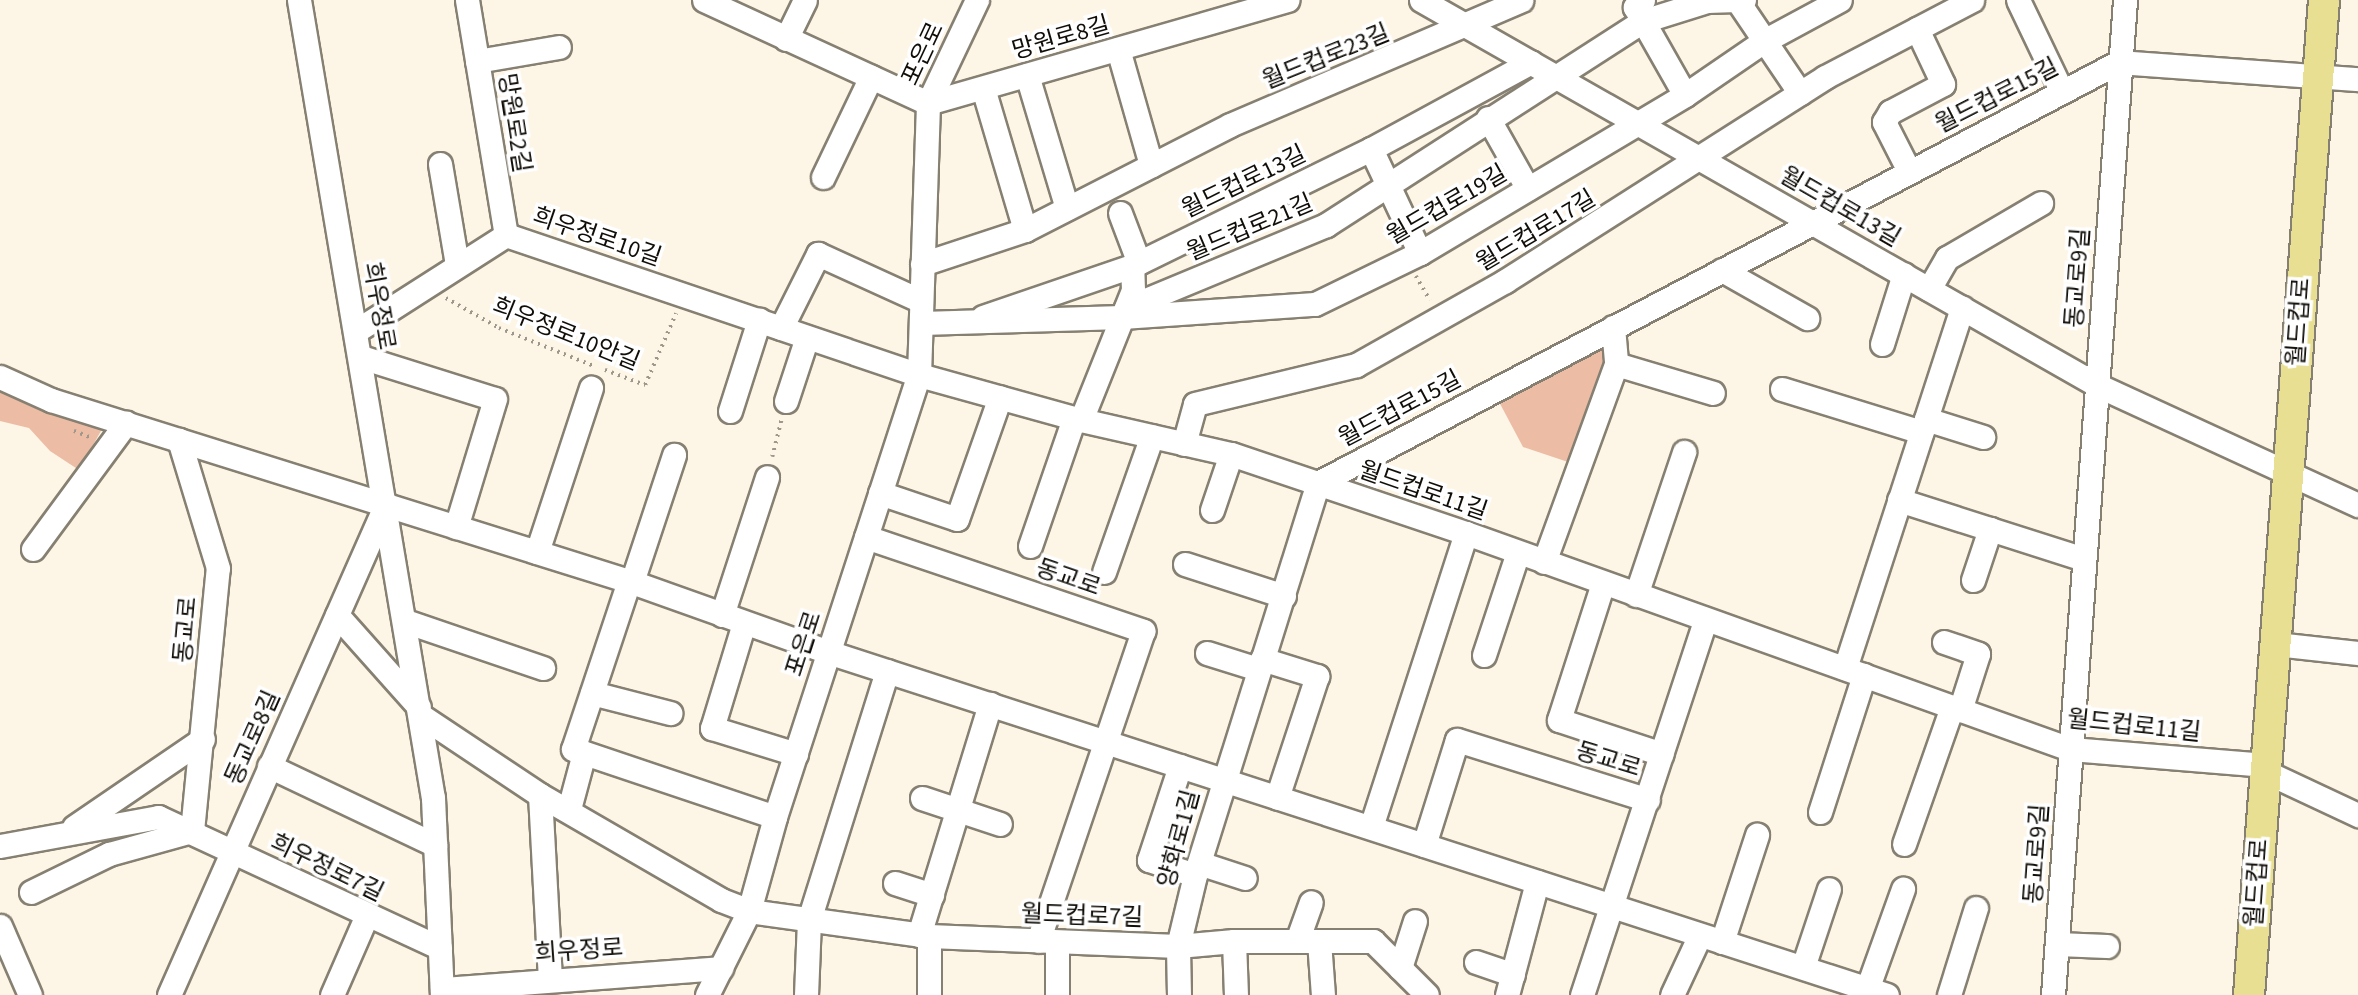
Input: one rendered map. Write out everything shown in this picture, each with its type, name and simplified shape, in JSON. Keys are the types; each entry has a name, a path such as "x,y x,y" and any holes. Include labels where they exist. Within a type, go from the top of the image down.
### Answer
{"main road":[{"name":"월드컵로","path":"2249,995 2324,0"}],"street":[{"name":"희우정로","path":"299,0 387,504 419,711 435,845 442,992 550,979 721,968"},
{"name":"망원로2길","path":"467,0 506,234"},
{"path":"704,0 928,103"},
{"path":"786,38 804,0"},
{"name":"포은로","path":"707,995 750,911 775,817 919,375 928,103 977,0"},
{"name":"망원로8길","path":"928,103 1288,0"},
{"name":"월드컵로13길","path":"1422,0 2097,385 2358,505"},
{"name":"월드컵로23길","path":"922,264 1025,230 1230,125 1468,27 1521,0"},
{"name":"월드컵로19길","path":"921,312 969,324 1315,304 1414,256 1685,95 1764,41 1840,0"},
{"name":"월드컵로17길","path":"1184,444 1195,404 1356,365 1442,317 1703,159 1800,93 1972,0"},
{"path":"2018,0 2062,92"},
{"name":"동교로9길","path":"2053,995 2125,0"},
{"name":"월드컵로21길","path":"1124,313 1288,244 1389,186 1488,118 1557,76 1643,10 1707,1 1742,1 1764,41"},
{"path":"1643,10 1685,95"},
{"path":"1909,171 1884,122 1890,112 1943,84 1917,29"},
{"path":"1764,41 1800,93"},
{"name":"망원로2길","path":"477,61 559,47"},
{"path":"1118,49 1151,165"},
{"name":"월드컵로13길","path":"969,324 994,310 1136,265 1371,149 1531,62"},
{"path":"2119,62 2358,79"},
{"name":"월드컵로15길","path":"1318,483 2119,62"},
{"path":"1027,75 1067,208"},
{"path":"823,177 871,77"},
{"path":"983,88 1025,230"},
{"path":"1488,118 1528,189"},
{"path":"1371,149 1389,186 1414,256"},
{"path":"440,164 457,265"},
{"path":"1929,289 1947,258 2041,204"},
{"path":"1030,547 1077,419 1133,290 1136,265 1120,214"},
{"name":"희우정로10길","path":"356,331 506,234 919,375"},
{"path":"781,328 818,254 921,312"},
{"path":"1722,270 1807,318"},
{"name":"월드컵로13길","path":"1882,344 1904,274"},
{"path":"1819,812 1899,500 1962,307"},
{"path":"730,411 759,320"},
{"path":"1544,562 1616,364 1613,327"},
{"path":"786,401 807,337"},
{"path":"361,357 495,399 456,527"},
{"path":"1616,364 1713,393"},
{"name":"월드컵로11길","path":"919,375 1077,419 1231,454 1466,533 2070,749 2266,768"},
{"path":"0,377 51,400 630,581 828,652 1803,967 1874,993 1903,889"},
{"path":"537,552 591,388"},
{"path":"1782,389 1983,437"},
{"path":"880,493 957,519 1000,397"},
{"path":"33,549 126,423"},
{"path":"1104,572 1152,436"},
{"name":"동교로","path":"179,440 218,568 192,831"},
{"path":"1636,595 1684,452"},
{"path":"1212,510 1231,454"},
{"path":"674,455 573,749 775,817"},
{"path":"767,477 733,619 712,728 796,754"},
{"path":"1222,780 1318,483"},
{"path":"1899,500 2084,559"},
{"name":"동교로8길","path":"169,995 387,504"},
{"path":"1973,580 1990,529"},
{"path":"1371,827 1466,533"},
{"name":"동교로","path":"866,537 1143,631 1106,742 1047,941 1056,995"},
{"path":"1484,655 1518,552"},
{"path":"1185,565 1283,597"},
{"path":"1603,583 1559,720 1662,754"},
{"path":"337,615 419,711"},
{"path":"1585,994 1705,620"},
{"path":"405,621 543,668"},
{"path":"1904,844 1978,654 1944,642"},
{"path":"2276,645 2358,653"},
{"path":"1207,653 1317,676 1277,798"},
{"path":"806,995 809,920 887,671"},
{"path":"592,693 670,713"},
{"path":"929,995 924,936 932,895 990,704"},
{"name":"월드컵로7길","path":"419,711 540,794 721,900 750,911 924,936 1178,946 1234,940 1373,941 1427,995"},
{"name":"희우정로7길","path":"63,834 203,739"},
{"name":"동교로","path":"1424,845 1457,740 1648,800"},
{"path":"569,810 584,753"},
{"path":"269,766 435,845"},
{"path":"1180,766 1149,860 1245,878"},
{"path":"2266,768 2358,815"},
{"name":"양화로1길","path":"1179,995 1178,946 1222,780"},
{"path":"540,794 550,979"},
{"path":"922,798 1000,824"},
{"name":"희우정로7길","path":"0,846 158,817 232,850 366,917 440,948"},
{"path":"31,892 109,854 192,831"},
{"path":"1672,995 1711,938 1757,835"},
{"path":"1476,962 1510,985 1537,882"},
{"path":"895,883 932,895"},
{"path":"1803,967 1829,890"},
{"path":"1311,902 1308,941 1323,995"},
{"path":"1949,995 1976,908"},
{"path":"332,995 366,917"},
{"path":"1400,968 1415,921"},
{"path":"0,926 30,995"},
{"path":"1234,940 1236,995"},
{"path":"2057,944 2107,946"}],"path":[{"path":"1414,256 1442,317"},
{"name":"희우정로10안길","path":"429,282 454,306 499,328 645,384 684,294"},
{"path":"767,477 786,401"}],"shaded area":[{"path":"1596,345 1609,355 1571,463 1523,447 1497,398"},
{"path":"0,389 102,429 79,470 50,451 29,428 0,421"}]}
